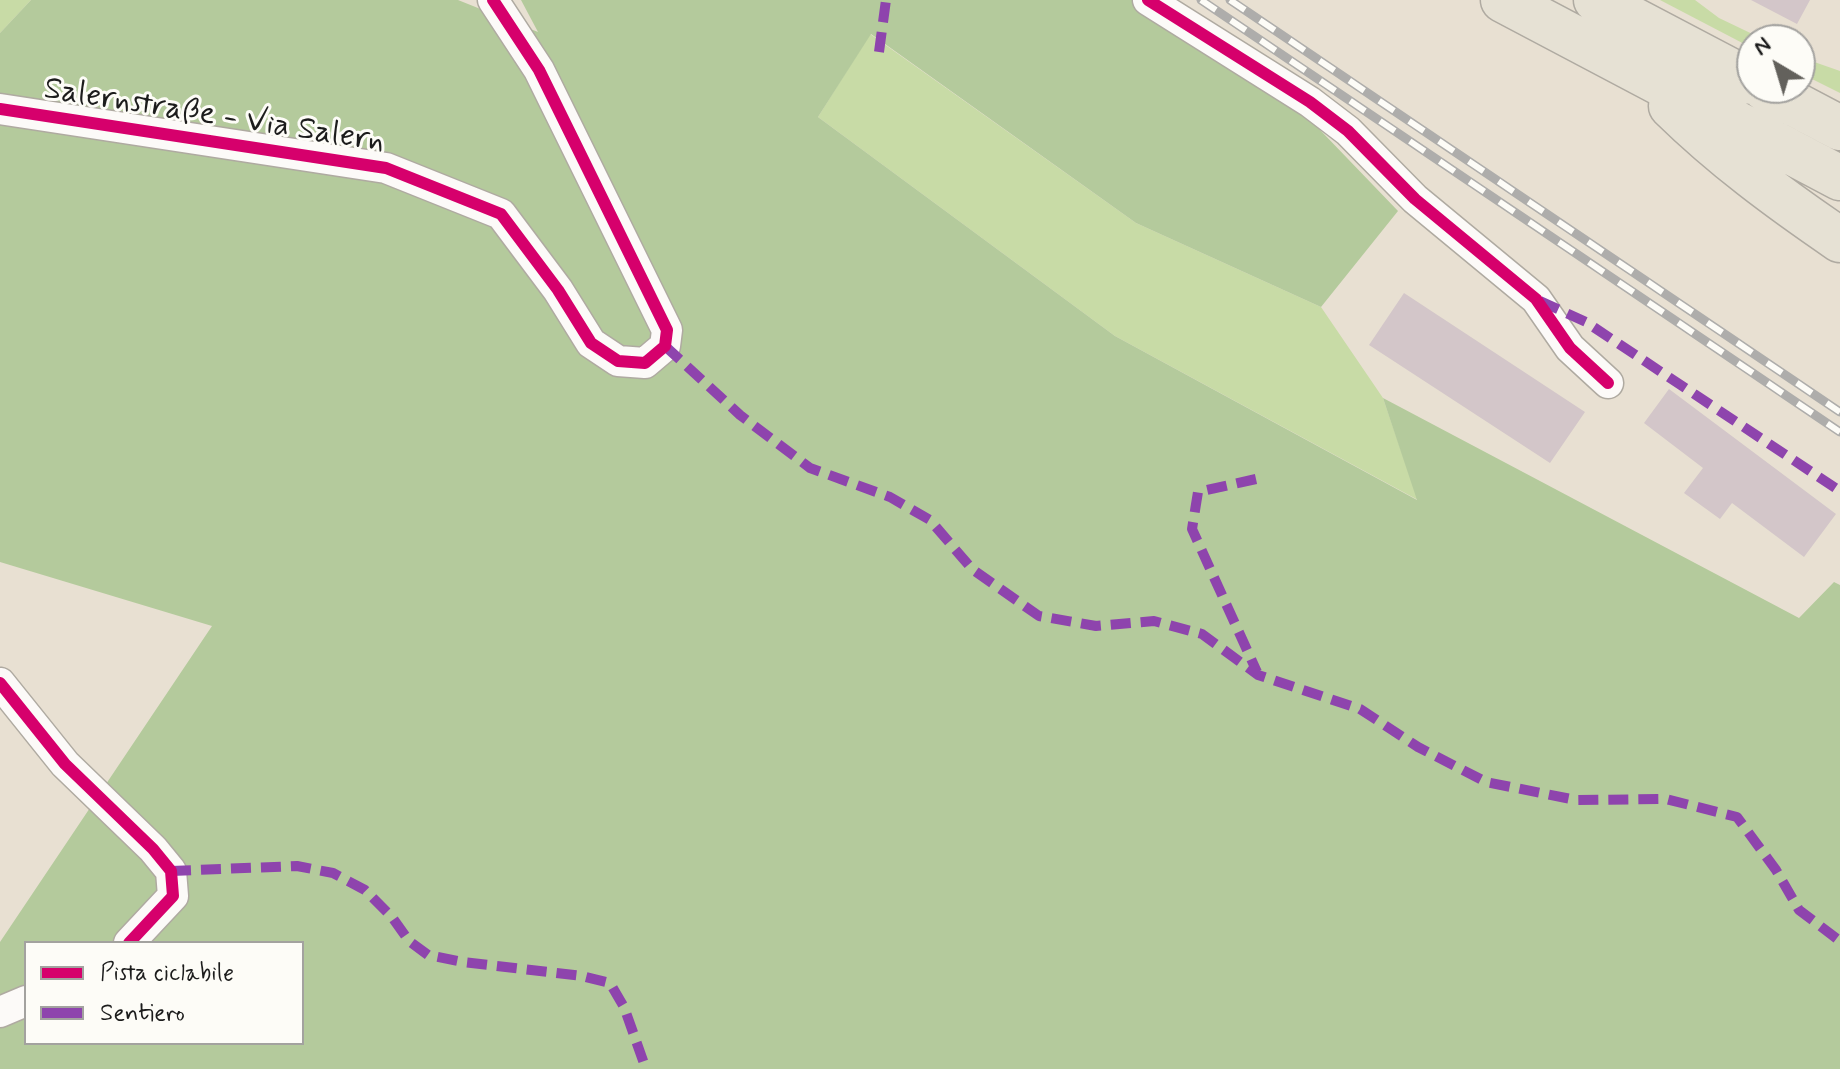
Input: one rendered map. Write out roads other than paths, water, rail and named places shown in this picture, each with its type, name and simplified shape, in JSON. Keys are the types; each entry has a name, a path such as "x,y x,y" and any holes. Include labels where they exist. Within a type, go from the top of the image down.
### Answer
{"highway":[{"path":"1503,0 1840,178"},
{"path":"1596,0 1736,74"},
{"path":"1638,73 1709,143 1766,189 1840,240"},
{"path":"1794,104 1840,128"}],"street":[{"name":"Salernstraße - Via Salern","path":"0,109 386,168 501,214 558,290 591,343 618,361 645,363 665,346 667,330 539,70 493,0"},
{"path":"1148,0 1310,102 1348,131 1415,199 1536,299 1570,348 1608,383"},
{"path":"0,683 65,764 153,849 171,871 173,896 131,941"},
{"path":"0,1012 24,1002"}],"railway":[{"path":"1201,0 1840,432"},
{"path":"1230,0 1840,412"}]}
